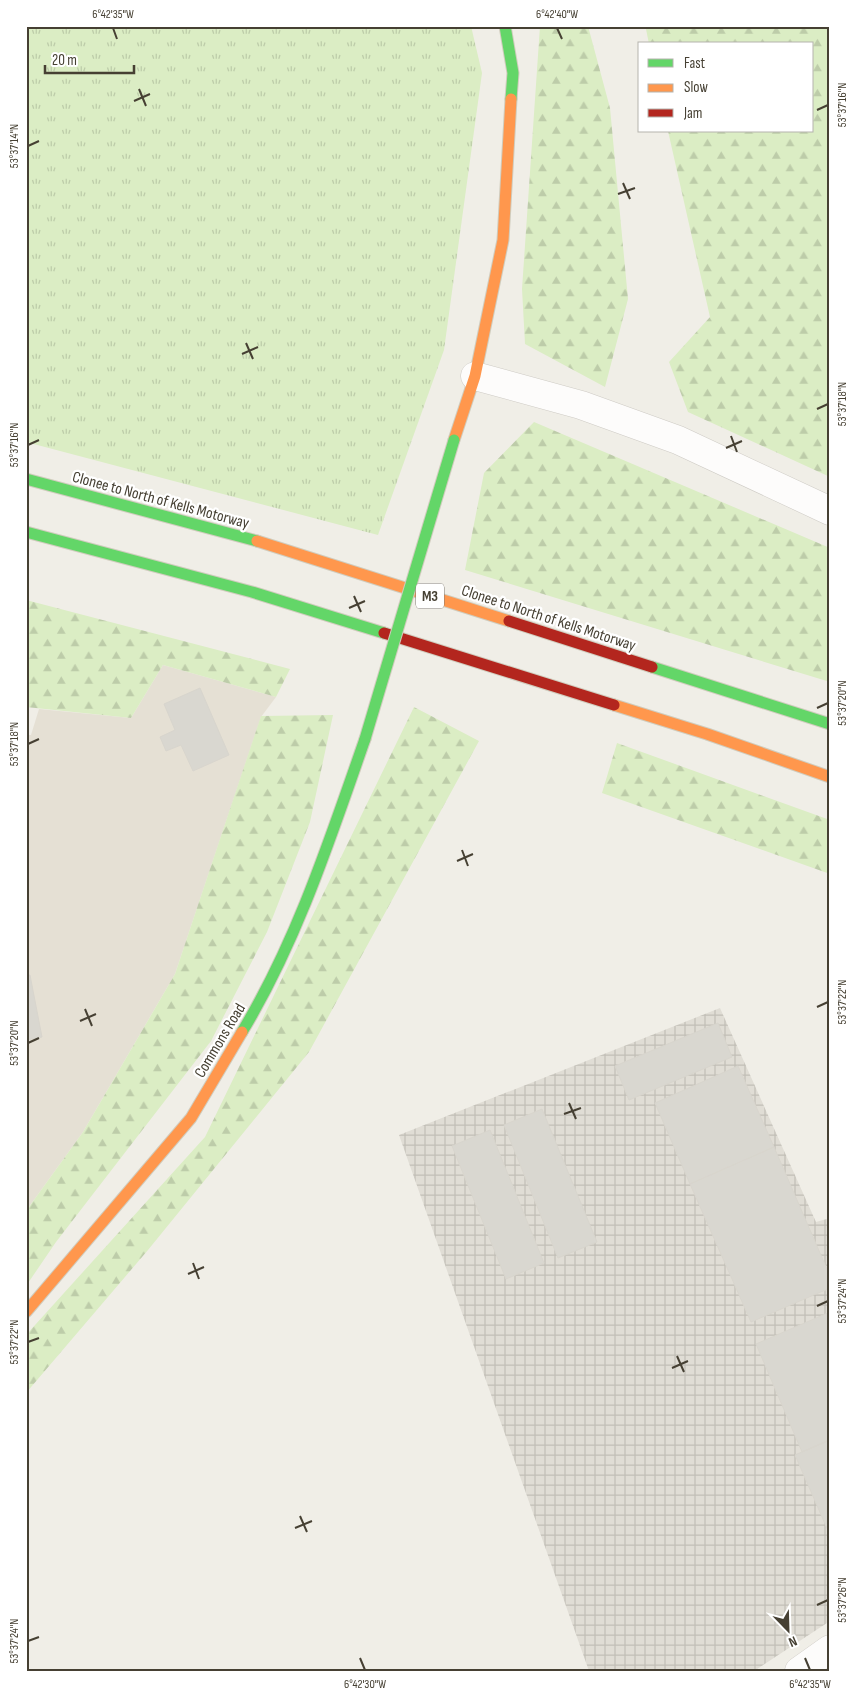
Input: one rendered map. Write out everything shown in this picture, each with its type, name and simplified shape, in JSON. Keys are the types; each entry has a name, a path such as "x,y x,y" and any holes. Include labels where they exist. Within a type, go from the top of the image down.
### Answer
{"main road":[{"name":"Commons Road","path":"26,1312 191,1118 262,999 316,880 365,739 474,376 502,240 513,73 505,26"},
{"name":"Clonee to North of Kells Motorway","path":"26,479 278,547 830,724"},
{"path":"26,532 252,592 707,734 830,777"}],"street":[{"path":"474,376 581,405 678,440 830,511"},
{"path":"799,1671 830,1650"}],"shaded area":[{"path":"163,665 276,697 261,717 175,974 83,1132 26,1211 26,735 31,735 39,709 131,718"},
{"path":"720,1008 816,1222 830,1218 830,1621 754,1671 589,1671 399,1135"}],"green space":[{"path":"26,26 471,26 482,73 444,350 378,535 26,442"},
{"path":"540,26 588,26 610,108 628,299 605,387 525,344 522,289"},
{"path":"651,26 830,26 830,477 688,412 669,362 710,317 668,132 814,132 814,42 649,42 646,29"},
{"path":"534,422 830,548 830,682 465,570 484,473"},
{"path":"26,600 290,669 276,697 163,665 131,718 26,707"},
{"path":"414,707 479,741 309,1052 148,1250 26,1393 26,1335 205,1137"},
{"path":"333,715 310,822 267,932 211,1041 56,1242 26,1286 26,1211 83,1132 175,974 261,716"},
{"path":"617,743 830,820 830,874 602,793"}],"building":[{"path":"200,688 229,755 193,771 181,745 166,751 160,737 175,730 164,704"},
{"path":"30,975 42,1037 26,1040 26,976"},
{"path":"718,1023 732,1057 629,1100 615,1066"},
{"path":"738,1066 774,1147 690,1184 655,1103"},
{"path":"542,1109 597,1242 558,1258 504,1125"},
{"path":"490,1130 544,1263 506,1279 452,1146"},
{"path":"774,1147 830,1276 830,1288 751,1322 690,1184"},
{"path":"830,1312 830,1440 802,1452 756,1344"},
{"path":"827,1441 830,1448 829,1533 795,1455"}],"traffic: fast":[{"path":"505,26 513,73 511,99"},
{"path":"365,739 454,440"},
{"path":"26,479 257,541"},
{"path":"26,532 252,592 384,633"},
{"path":"652,667 830,724"},
{"path":"242,1032 280,962 296,926 325,852 365,739"}],"traffic: slow":[{"path":"454,440 475,376 503,240 511,99"},
{"path":"257,541 509,621"},
{"path":"614,705 707,734 830,777"},
{"path":"26,1312 191,1118 242,1032"}],"traffic: jam":[{"path":"509,621 652,667"},
{"path":"384,633 614,705"}]}
